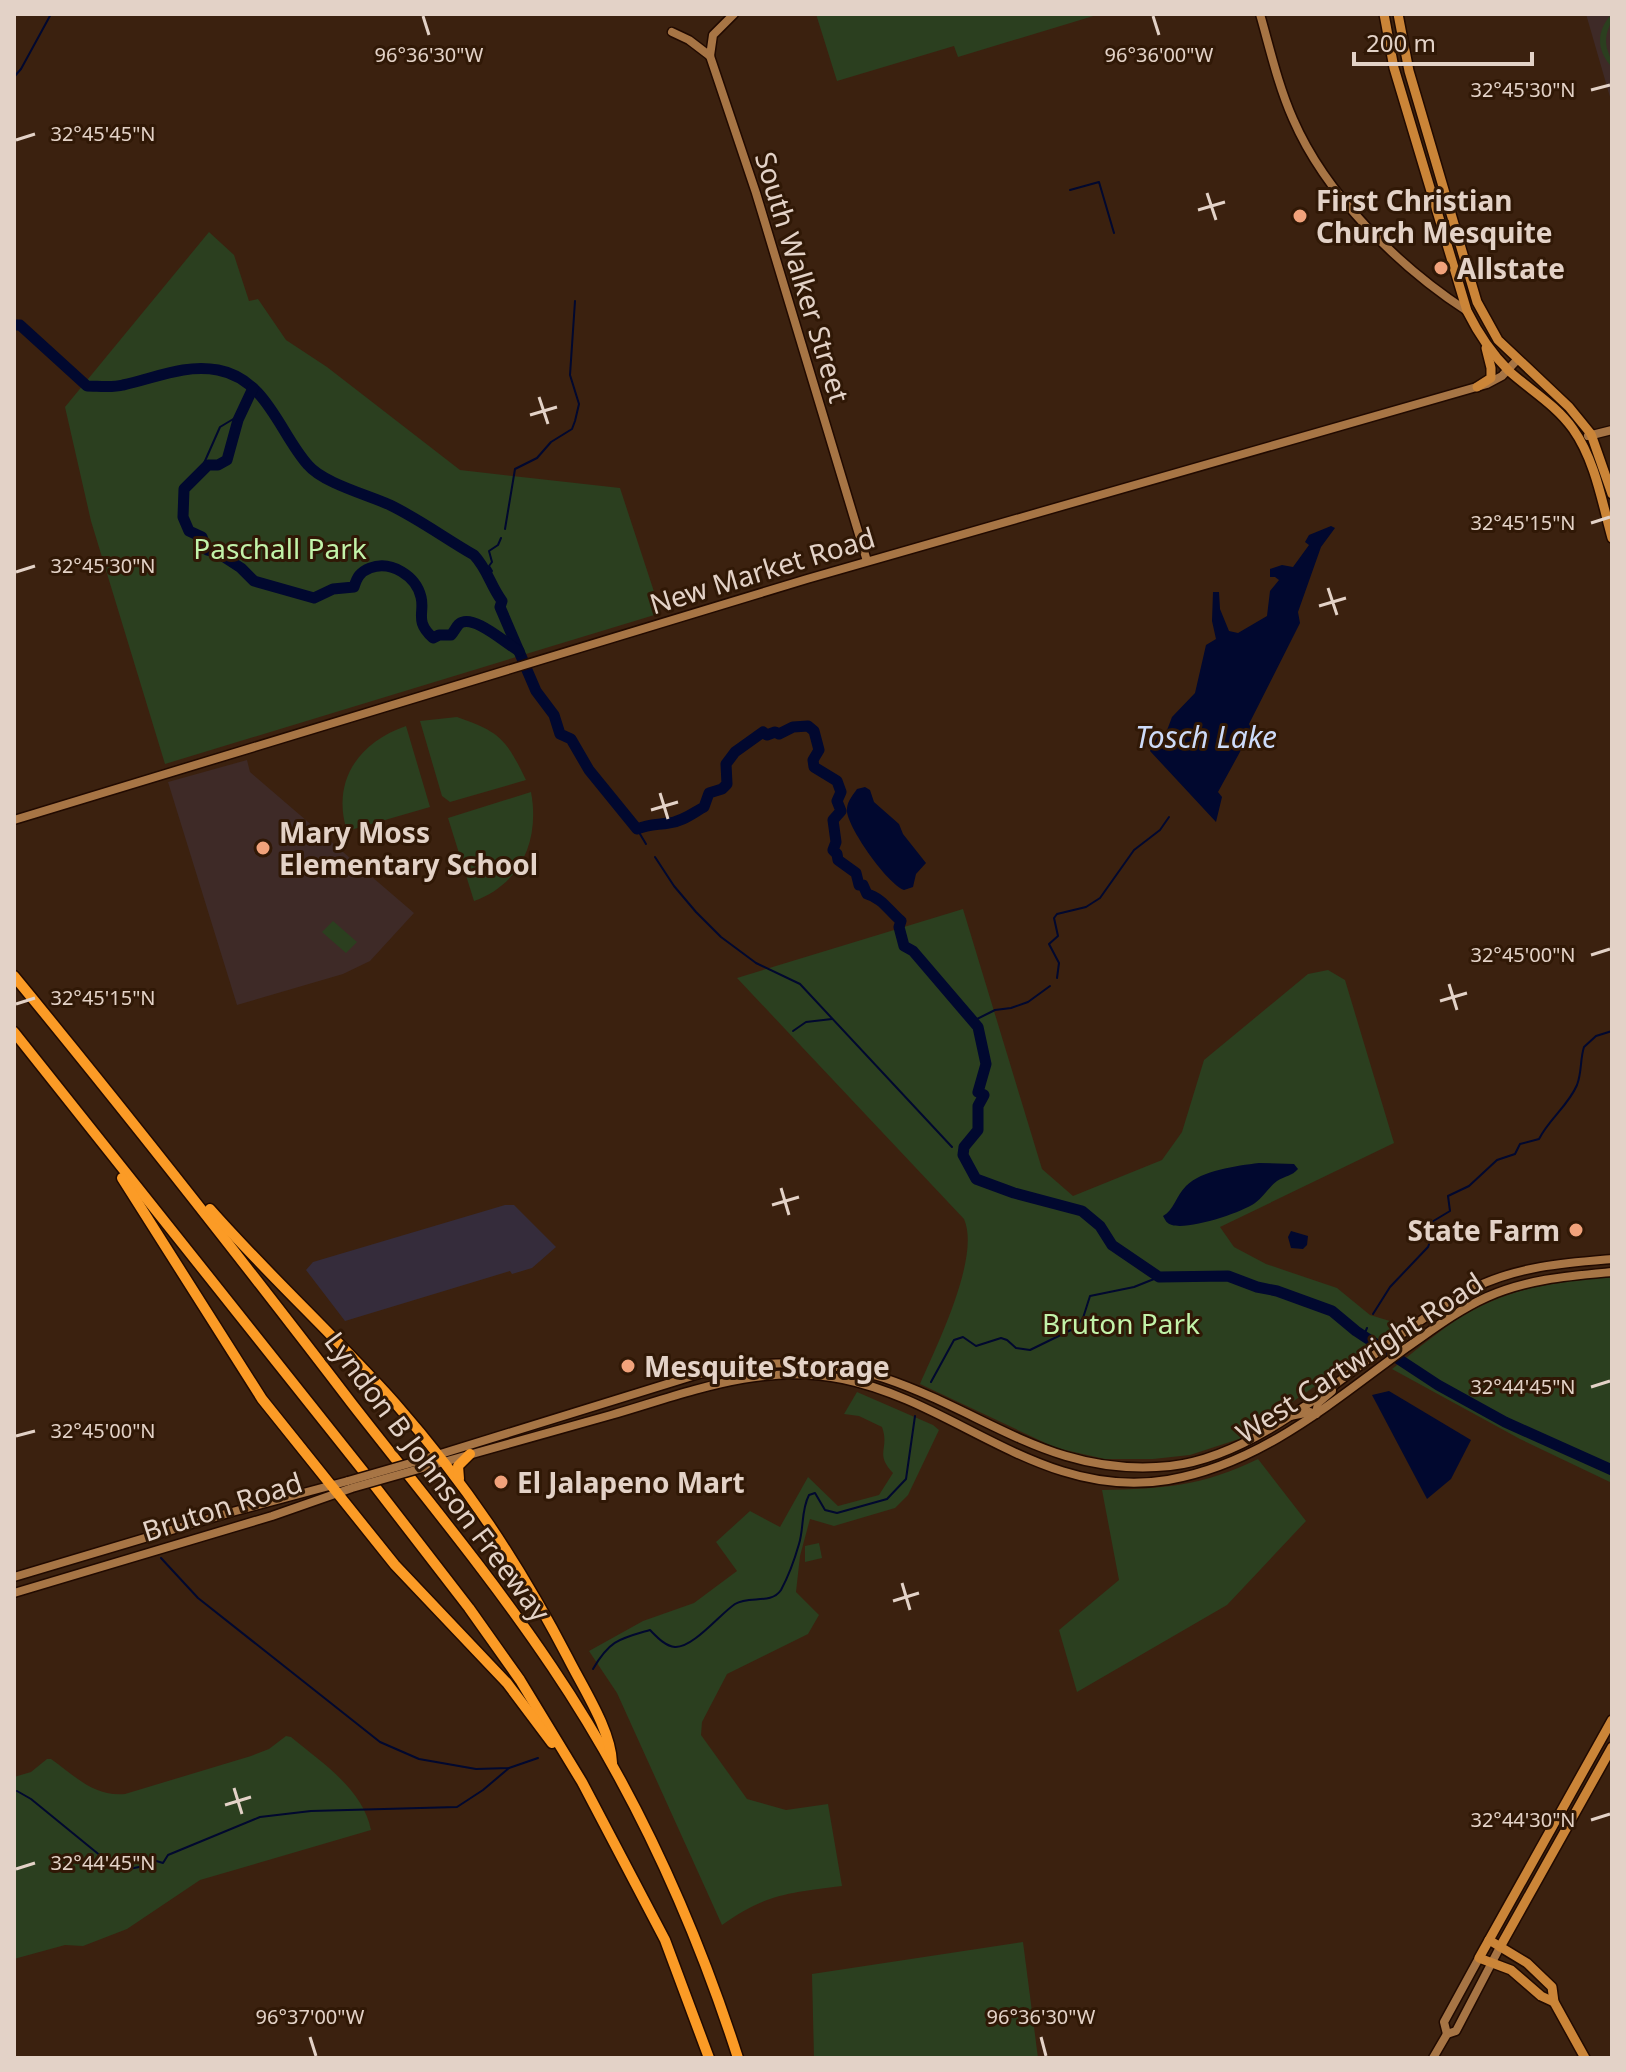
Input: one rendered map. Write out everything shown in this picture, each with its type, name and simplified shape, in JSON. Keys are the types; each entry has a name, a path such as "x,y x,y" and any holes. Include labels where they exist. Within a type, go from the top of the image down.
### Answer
{"highway":[{"name":"Lyndon B Johnson Freeway","path":"14,976 149,1140 501,1595 553,1668 612,1765 675,1891 709,1973 738,2058"},
{"name":"Lyndon B Johnson Freeway","path":"14,1032 478,1620 561,1745 612,1839 665,1940 709,2058"},
{"path":"149,1140 248,1252 385,1393 459,1481 499,1536 555,1633 611,1746 612,1765"},
{"path":"102,1146 243,1372 334,1489 425,1598 523,1702 557,1749 612,1839"},
{"path":"459,1481 458,1466 470,1454"}],"main road":[{"path":"672,32 710,56 713,35 734,14"},
{"path":"1260,14 1281,89 1294,121 1332,185 1356,214 1441,293 1467,311 1474,312 1491,335 1569,407 1591,434 1612,494"},
{"path":"1384,14 1394,68 1430,192 1458,285 1492,373 1489,380 1477,387"},
{"path":"1398,14 1404,54 1477,302 1498,340"},
{"name":"South Walker Street","path":"710,56 756,193 867,561"},
{"path":"1430,192 1443,189"},
{"path":"1441,293 1458,285"},
{"path":"1481,338 1508,370 1562,415 1580,440 1588,454 1609,516 1612,538"},
{"name":"New Market Road","path":"14,820 867,561 1477,387 1496,381 1517,360"},
{"path":"1580,440 1591,434 1612,430"},
{"name":"West Cartwright Road","path":"441,1458 540,1422 699,1374 773,1363 814,1364 881,1377 1037,1448 1089,1463 1122,1468 1174,1465 1200,1459 1255,1438 1416,1325 1478,1287 1503,1276 1548,1264 1612,1259"},
{"path":"1548,1264 1551,1277"},
{"name":"West Cartwright Road","path":"441,1458 498,1447 717,1383 774,1374 842,1379 878,1388 1034,1463 1085,1477 1150,1482 1201,1473 1241,1460 1266,1447 1425,1335 1487,1297 1526,1282 1612,1272"},
{"path":"1287,1416 1310,1412 1316,1414 1318,1403 1332,1391 1332,1385"},
{"path":"965,1430 972,1416"},
{"path":"540,1422 544,1434"},
{"path":"494,1437 498,1447"},
{"name":"Bruton Road","path":"14,1577 223,1515 350,1485 441,1458"},
{"path":"1085,1477 1089,1463"},
{"name":"Bruton Road","path":"14,1593 272,1516 334,1489"},
{"path":"1447,2034 1444,2022 1612,1720"},
{"path":"1433,2058 1447,2034 1456,2031 1612,1747"},
{"path":"1556,1818 1568,1826"},
{"path":"1489,1940 1541,1974 1552,1987 1554,2002 1585,2058"},
{"path":"1479,1958 1511,1970 1541,1996 1554,2002"}],"shaded area":[{"path":"1586,14 1612,14 1612,104"},
{"name":"Mary Moss Elementary School","path":"247,760 250,772 414,913 370,961 343,974 237,1005 168,782"},
{"path":"505,1205 514,1205 556,1247 532,1268 512,1274 510,1271 345,1321 306,1270 313,1262"}],"green space":[{"path":"816,14 1100,14 958,57 954,46 837,81"},
{"path":"1612,14 1606,41 1612,67 1603,54 1600,40 1603,27"},
{"name":"Paschall Park","path":"209,232 234,255 249,301 258,299 286,340 327,367 460,470 620,488 661,613 165,764 91,521 65,407"},
{"path":"457,717 483,727 500,739 513,755 526,780 450,802 442,796 420,721"},
{"path":"406,726 430,807 347,831 343,796 353,766 375,742"},
{"path":"531,792 532,827 524,858 504,884 474,901 448,818"},
{"name":"Bruton Park","path":"963,909 1042,1169 1073,1196 1162,1160 1182,1132 1204,1060 1308,974 1328,970 1345,980 1394,1143 1220,1227 1234,1247 1266,1264 1337,1288 1370,1315 1403,1325 1239,1439 1190,1455 1105,1459 1056,1448 920,1384 962,1278 968,1235 964,1219 737,978"},
{"path":"333,921 357,942 346,953 322,932"},
{"path":"1612,1276 1612,1483 1520,1439 1392,1369 1451,1323 1504,1296 1534,1287"},
{"path":"857,1392 939,1430 908,1495 895,1508 834,1526 810,1519 800,1556 796,1592 819,1615 808,1634 727,1674 702,1722 701,1735 747,1799 786,1810 828,1804 842,1886 766,1900 722,1925 617,1693 589,1651 643,1621 694,1603 737,1571 716,1542 750,1511 780,1527 808,1477 838,1506 879,1495 893,1473 884,1460 882,1427 859,1416 844,1414"},
{"path":"1258,1459 1306,1521 1227,1605 1077,1692 1059,1630 1119,1580 1102,1490 1182,1484 1219,1475"},
{"path":"819,1543 822,1558 805,1562 805,1546"},
{"path":"286,1736 315,1756 350,1789 371,1830 200,1880 127,1929 83,1946 65,1945 14,1959 14,1777 31,1772 51,1759 94,1789 125,1794 251,1756 269,1749"},
{"path":"1023,1942 1038,2058 814,2058 812,1974"}],"water":[{"name":"Tosch Lake","path":"1331,526 1335,528 1321,547 1298,612 1300,623 1249,724 1252,730 1218,792 1222,797 1216,822 1150,751 1157,737 1166,733 1172,717 1195,693 1206,645 1216,639 1212,621 1213,592 1219,592 1220,609 1229,631 1238,633 1267,616 1270,591 1279,580 1270,577 1270,569 1282,565 1293,567 1309,545 1305,542 1309,535"},
{"path":"865,787 870,790 874,802 899,824 903,834 926,863 916,874 913,887 904,890 888,878 850,821 848,803 857,789"},
{"path":"1259,1163 1294,1164 1298,1169 1277,1181 1255,1203 1215,1220 1180,1226 1168,1223 1163,1216 1183,1190 1201,1176"},
{"path":"1291,1231 1308,1236 1303,1249 1291,1248 1288,1237"},
{"path":"1389,1391 1471,1440 1451,1479 1427,1499 1372,1395"}],"waterway":[{"path":"14,77 51,14"},
{"path":"1070,190 1099,182 1114,233"},
{"path":"505,529 515,469 537,458 551,442 572,429 575,421 579,404 570,375 575,301"},
{"path":"14,325 20,325 87,386 119,386 193,369 218,370 235,375 261,396 298,452 315,471 335,483 390,505 474,555 502,601 500,607 536,691 554,715 560,734 571,739 589,770 637,829 678,821 704,807 709,793 727,784 726,764 735,752 763,732 767,735 779,734 793,727 808,726 814,731 819,750 813,760 814,767 837,781 841,792 837,801 841,811 833,820 836,842 833,850 838,860 856,873 859,885 863,885 867,894 881,902 901,921 899,927 904,946 913,951 978,1027 986,1064 978,1092 984,1095 978,1106 978,1130 964,1147 963,1155 976,1179 1014,1193 1082,1211 1100,1226 1112,1245 1159,1277 1228,1276 1332,1311 1356,1331 1438,1385 1505,1422 1612,1470"},
{"path":"253,388 238,420 227,460 218,465 208,465 184,489 183,517 189,531 202,537 207,550 218,553 241,568 254,581 314,598 333,589 354,587 359,575 370,568 394,568 408,576 418,589 422,622 433,638 451,635 459,624 472,622 519,651"},
{"path":"201,470 220,427 240,415"},
{"path":"488,577 492,571 489,551 498,545 501,538"},
{"path":"1057,978 1059,963 1049,944 1058,936 1054,918 1057,914 1086,907 1100,898 1134,850 1160,830 1169,817"},
{"path":"637,829 646,844"},
{"path":"655,857 674,886 721,937 756,963 800,984 952,1147"},
{"path":"973,1021 995,1010 1028,1002 1050,986"},
{"path":"793,1031 806,1022 832,1019"},
{"path":"1373,1314 1390,1287 1428,1247 1430,1223 1450,1211 1448,1196 1469,1186 1497,1160 1515,1154 1520,1144 1539,1139 1577,1085 1584,1047 1596,1036 1612,1031"},
{"path":"959,1152 963,1155"},
{"path":"931,1382 954,1340 963,1337 976,1346 1001,1338 1016,1348 1030,1350 1075,1328 1083,1318 1090,1296 1134,1287 1159,1277"},
{"path":"1364,1335 1367,1328"},
{"path":"593,1669 610,1646 623,1639 650,1630 668,1645 682,1646 735,1604 777,1595 784,1585 801,1538 809,1495 815,1493 825,1510 837,1513 887,1499 906,1479 915,1416"},
{"path":"161,1558 198,1598 380,1742 419,1759 476,1769 509,1768 538,1758"},
{"path":"17,1791 113,1866 124,1870 149,1865 153,1860 163,1863 168,1855 260,1817 311,1811 457,1807 509,1768"}],"place":[{"name":"First Christian Church Mesquite","path":"1300,216"},
{"name":"Allstate","path":"1441,268"},
{"name":"Mary Moss Elementary School","path":"263,848"},
{"name":"State Farm","path":"1576,1230"},
{"name":"Mesquite Storage","path":"628,1366"},
{"name":"El Jalapeno Mart","path":"501,1482"}]}
